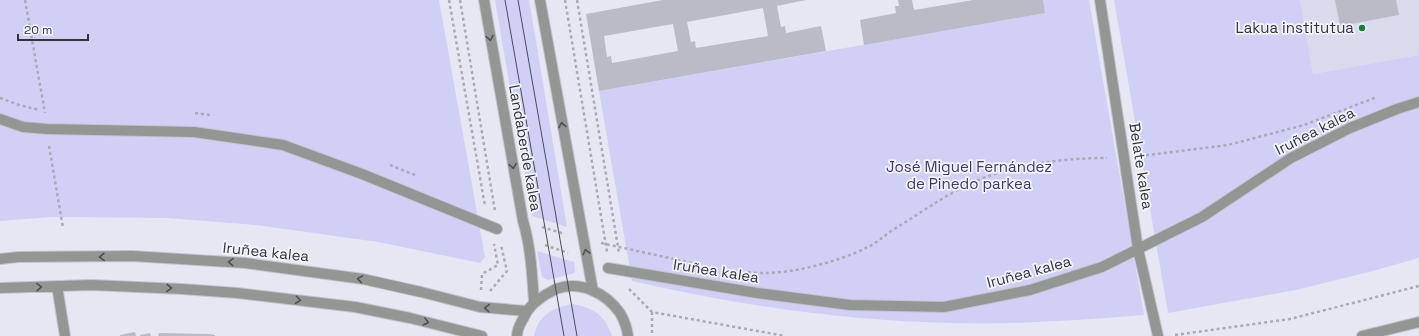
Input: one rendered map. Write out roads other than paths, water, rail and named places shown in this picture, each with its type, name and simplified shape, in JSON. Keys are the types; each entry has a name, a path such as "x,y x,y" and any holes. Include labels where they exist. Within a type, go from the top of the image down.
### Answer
{"street":[{"name":"Landaberde kalea","path":"484,0 523,221 528,240 534,302"},
{"path":"540,0 593,291"},
{"name":"Belate kalea","path":"1100,0 1138,249 1158,336"},
{"name":"Iruñea kalea","path":"608,268 757,293 850,305 944,307 1030,290 1102,267 1202,217 1291,158 1350,128 1397,109 1419,102"},
{"path":"0,119 22,127 47,129 194,132 283,145 362,174 493,227"},
{"name":"Iruñea kalea","path":"0,259 132,256 245,263 363,279 480,307 526,311"},
{"path":"0,288 91,285 182,288 237,293 362,309 410,318 482,336"},
{"path":"57,286 65,336"},
{"path":"517,336 517,332 526,311 534,302 556,289 568,287 581,287 605,297 623,318 629,334"},
{"path":"1362,336 1419,322"}],"tram line":[{"path":"505,0 564,336"},
{"path":"518,0 577,336"}],"place":[{"name":"Lakua institutua","path":"1362,28"}],"park label":[{"name":"José Miguel Fernández de Pinedo parkea","path":"969,176"}]}
